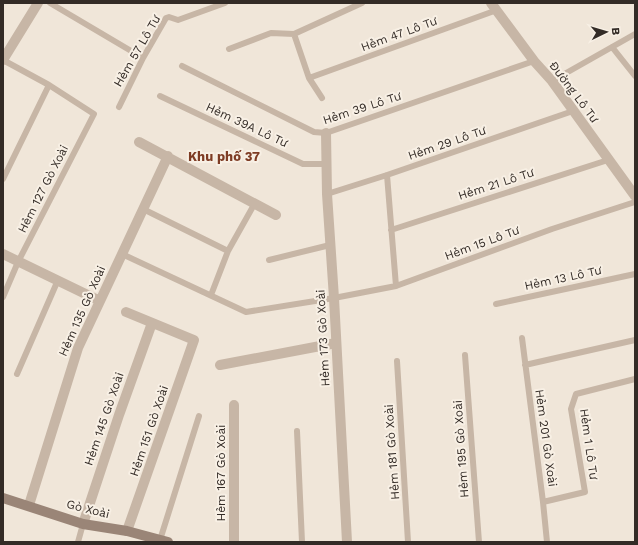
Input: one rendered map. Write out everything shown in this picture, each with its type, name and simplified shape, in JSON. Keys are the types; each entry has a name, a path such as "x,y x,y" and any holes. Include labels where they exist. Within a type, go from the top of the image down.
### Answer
{"street":[{"path":"3,60 38,3"},
{"name":"Đường Lô Tư","path":"494,7 534,61 552,81 635,196"},
{"name":"Hẻm 173 Gò Xoài","path":"326,133 327,194 347,542"},
{"path":"139,142 255,202 276,215"},
{"name":"Hẻm 135 Gò Xoài","path":"29,506 78,348 168,156"},
{"path":"3,254 100,301"},
{"path":"126,312 152,323"},
{"name":"Hẻm 151 Gò Xoài","path":"127,531 194,340 152,323"},
{"name":"Hẻm 145 Gò Xoài","path":"83,524 119,415 152,323"},
{"path":"220,365 336,342"},
{"name":"Hẻm 167 Gò Xoài","path":"234,404 234,542"},
{"name":"Gò Xoài","path":"3,498 83,524 127,531 163,541"}],"lane":[{"path":"50,3 143,58"},
{"name":"Hẻm 57 Lô Tư","path":"119,107 143,58 166,18 170,17 178,20 225,3"},
{"path":"229,49 271,33 294,34 362,3"},
{"name":"Hẻm 47 Lô Tư","path":"309,78 494,7"},
{"path":"294,34 309,78 322,98"},
{"path":"552,81 597,54 635,34"},
{"path":"612,47 635,76"},
{"path":"3,60 49,85 3,179"},
{"name":"Hẻm 39 Lô Tư","path":"182,66 314,132 326,133 534,61"},
{"name":"Hẻm 127 Gò Xoài","path":"3,297 18,262 94,114 49,85"},
{"name":"Hẻm 39A Lô Tư","path":"160,96 303,164 326,164"},
{"name":"Hẻm 29 Lô Tư","path":"327,194 573,111"},
{"name":"Hẻm 21 Lô Tư","path":"391,230 608,160"},
{"path":"387,175 396,286"},
{"path":"211,295 228,251 255,202"},
{"name":"Hẻm 15 Lô Tư","path":"122,254 246,312 334,298 396,286 552,229 635,202"},
{"path":"143,209 228,251"},
{"path":"269,260 330,245"},
{"name":"Hẻm 13 Lô Tư","path":"496,304 635,274"},
{"path":"17,374 58,280"},
{"name":"Hẻm 201 Gò Xoài","path":"522,338 544,502 547,542"},
{"path":"525,365 635,340"},
{"name":"Hẻm 195 Gò Xoài","path":"465,355 479,542"},
{"name":"Hẻm 181 Gò Xoài","path":"397,361 408,542"},
{"name":"Hẻm 1 Lô Tư","path":"544,502 585,492 571,409 576,394 635,379"},
{"path":"163,541 199,416"},
{"path":"297,431 302,542"},
{"path":"78,542 83,524"}],"district":[{"name":"Khu phố 37","path":"224,156"}]}
